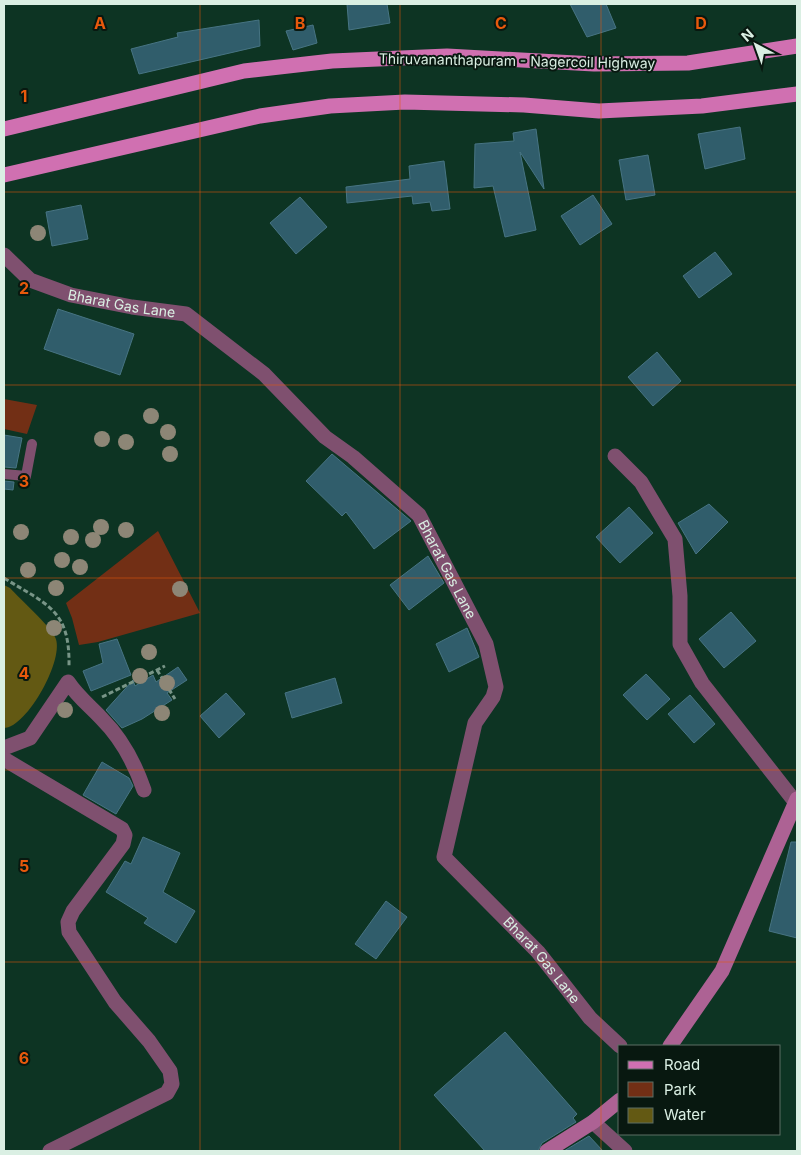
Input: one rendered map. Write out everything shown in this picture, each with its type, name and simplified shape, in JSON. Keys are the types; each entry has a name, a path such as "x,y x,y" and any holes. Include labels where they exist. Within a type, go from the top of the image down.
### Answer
{"main road":[{"name":"Thiruvananthapuram - Nagercoil Highway","path":"4,129 244,72 332,60 447,56 594,64 678,63 797,46"},
{"path":"4,175 250,118 330,106 404,102 524,105 599,111 702,106 797,94"},
{"path":"671,1045 722,971 797,801"},
{"path":"547,1151 593,1122 618,1102"}],"street":[{"name":"Bharat Gas Lane","path":"4,255 30,280 71,295 132,307 186,314 264,374 325,437 353,457 419,514 486,644 496,687 493,697 475,723 444,857 538,952 590,1018 619,1045"},
{"path":"615,456 642,482 675,539 680,596 680,644 702,683 797,801"},
{"path":"4,748 30,738 68,682 79,698 103,720 120,742 135,766 144,790"},
{"path":"59,696 79,698"},
{"path":"5,765 122,829 125,835 123,844 73,912 68,922 69,932 114,1002 149,1041 170,1071 172,1084 167,1093 50,1151"},
{"path":"593,1122 625,1151"}],"lane":[{"path":"4,474 26,476 32,444"}],"path":[{"path":"4,578 41,601 61,619 69,643 68,682"},
{"path":"79,698 93,702 165,666"},
{"path":"157,670 176,699"}],"green space":[{"path":"4,399 37,405 27,434 4,429"},
{"path":"158,531 200,613 98,642 79,645 66,603"}],"water":[{"path":"4,585 10,588 47,626 55,637 57,647 50,675 33,704 23,717 13,725 4,728"}],"building":[{"path":"347,4 387,4 390,23 349,30"},
{"path":"570,4 606,4 616,28 587,37"},
{"path":"259,20 260,46 139,74 131,49 178,37 177,33"},
{"path":"313,25 317,43 293,50 286,31"},
{"path":"740,127 745,159 705,169 698,134"},
{"path":"536,129 544,189 520,152 536,230 505,237 493,186 474,188 475,144 514,141 513,133"},
{"path":"648,155 655,195 626,200 619,160"},
{"path":"444,161 450,209 432,211 430,202 413,204 412,196 347,203 346,187 410,179 409,166"},
{"path":"593,195 612,224 580,245 561,216"},
{"path":"300,197 327,227 296,254 270,223"},
{"path":"81,205 88,239 52,246 46,212"},
{"path":"715,252 732,274 699,298 683,276"},
{"path":"58,309 134,334 120,375 44,349"},
{"path":"657,352 681,381 653,406 628,377"},
{"path":"4,435 22,438 16,468 4,467"},
{"path":"332,454 411,521 374,549 346,512 342,516 306,481"},
{"path":"4,481 14,482 13,490 4,489"},
{"path":"709,504 728,522 696,554 678,523"},
{"path":"629,507 653,533 620,563 596,537"},
{"path":"428,556 444,583 409,610 390,585"},
{"path":"731,612 756,641 724,668 699,639"},
{"path":"467,628 479,657 449,672 436,644"},
{"path":"117,639 131,675 91,691 83,671 103,663 99,644"},
{"path":"178,667 187,680 167,693 172,700 142,719 122,728 106,710 133,680 135,686 153,675 156,682"},
{"path":"646,674 670,699 647,720 623,695"},
{"path":"335,678 342,703 292,718 285,693"},
{"path":"226,693 245,714 219,738 200,716"},
{"path":"690,695 715,724 694,743 668,714"},
{"path":"102,762 129,778 133,786 116,814 83,795"},
{"path":"143,837 180,853 163,892 195,911 176,943 144,923 148,918 106,892 125,861 131,864"},
{"path":"791,842 797,842 797,938 769,931"},
{"path":"386,901 407,917 376,959 355,944"},
{"path":"505,1032 577,1114 573,1118 576,1122 542,1143 538,1151 485,1151 434,1095"},
{"path":"589,1136 603,1151 564,1151"}]}
